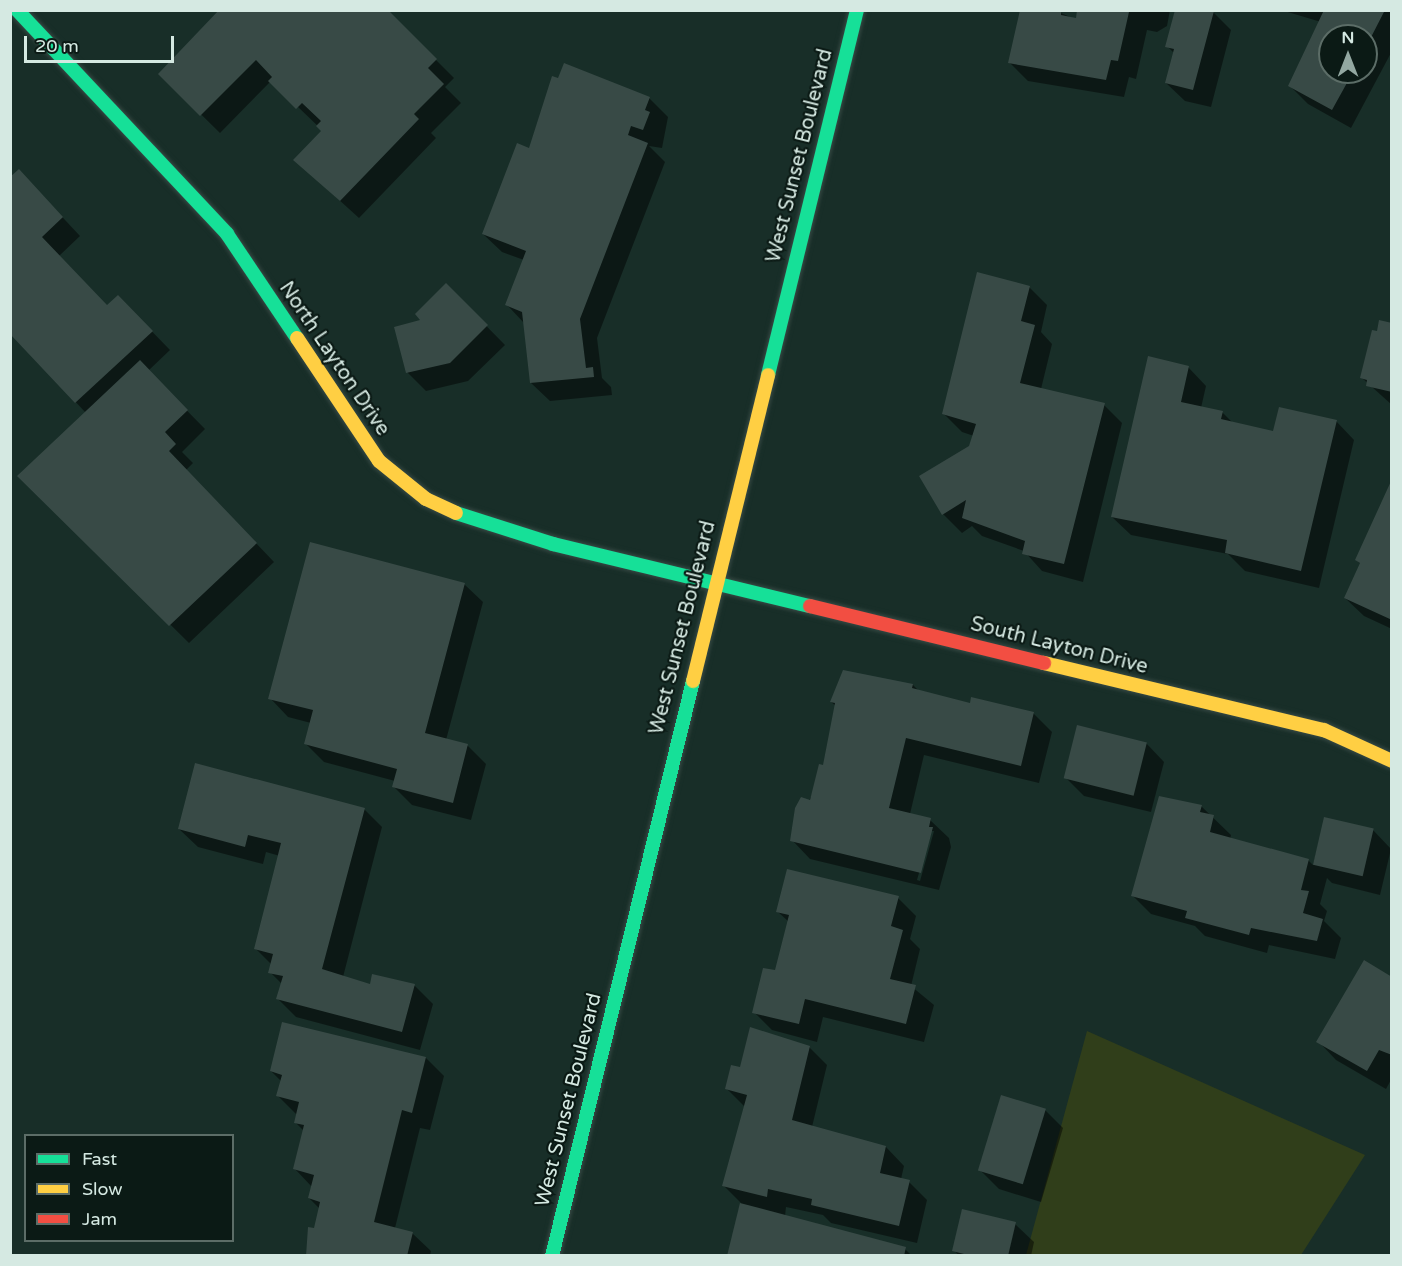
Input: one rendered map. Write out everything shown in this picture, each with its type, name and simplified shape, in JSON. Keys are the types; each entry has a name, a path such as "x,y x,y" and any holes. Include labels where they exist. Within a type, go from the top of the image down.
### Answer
{"street":[{"name":"North Layton Drive","path":"18,10 227,234 379,461 426,499 479,523 714,582"},
{"name":"West Sunset Boulevard","path":"552,1256 714,582 857,10"},
{"name":"South Layton Drive","path":"714,582 1324,730 1392,760"}],"green space":[{"path":"1087,1031 1365,1155 1301,1255 1026,1255"}],"building":[{"path":"219,10 388,10 437,59 428,68 444,84 414,114 419,119 340,201 293,160 321,131 316,126 321,121 302,103 296,109 268,81 272,77 256,60 200,116 158,74"},
{"path":"1020,10 1061,10 1061,15 1076,18 1077,10 1144,10 1129,12 1118,61 1111,60 1106,80 1008,63"},
{"path":"1175,10 1214,11 1193,90 1165,83 1174,49 1165,47"},
{"path":"1324,10 1385,10 1378,24 1318,24 1318,84 1346,84 1332,110 1288,86"},
{"path":"564,63 650,97 645,110 650,112 643,130 631,126 628,135 648,143 580,319 586,368 593,367 594,377 530,383 522,312 505,305 526,251 482,234 517,143 529,148 552,76 558,78"},
{"path":"19,169 63,217 42,237 107,305 118,295 153,331 75,403 10,334 10,177"},
{"path":"977,272 1030,286 1021,321 1035,325 1020,383 1105,403 1064,564 1022,554 1025,541 962,518 966,500 942,515 919,476 969,446 976,424 942,414"},
{"path":"446,283 488,325 450,363 406,373 394,327 420,320 415,314"},
{"path":"1379,320 1392,323 1392,392 1366,386 1367,380 1360,378 1372,330 1377,331"},
{"path":"1148,356 1189,366 1181,402 1223,411 1221,419 1273,431 1279,407 1337,420 1301,571 1225,553 1227,540 1111,517"},
{"path":"140,360 188,410 165,432 176,444 169,451 257,543 169,626 17,476"},
{"path":"1392,479 1392,620 1344,598 1360,563 1355,560"},
{"path":"310,542 465,583 425,733 468,744 453,803 392,787 397,769 304,744 313,710 268,699"},
{"path":"843,670 913,684 912,688 970,703 971,697 1034,712 1021,766 906,738 889,808 931,818 929,827 933,827 921,873 790,841 795,808 801,797 810,800 819,764 823,765 835,703 830,702"},
{"path":"1077,725 1147,742 1134,796 1064,778"},
{"path":"195,763 365,808 322,969 370,984 372,974 415,984 402,1032 276,999 283,976 268,973 273,954 254,949 281,843 248,835 245,847 178,829"},
{"path":"1159,796 1202,805 1200,812 1214,815 1210,832 1309,859 1301,890 1309,891 1303,913 1323,919 1317,941 1251,928 1249,935 1185,918 1187,911 1131,896"},
{"path":"1324,817 1374,828 1363,876 1313,865"},
{"path":"787,869 899,896 891,926 903,930 890,979 916,985 906,1024 805,999 799,1024 752,1013 763,968 775,970 789,915 776,912"},
{"path":"1364,960 1392,977 1392,1055 1379,1050 1367,1071 1316,1042"},
{"path":"282,1022 426,1057 412,1113 402,1110 374,1222 413,1232 407,1256 306,1256 308,1227 314,1228 320,1202 308,1198 314,1175 293,1169 304,1125 294,1123 299,1102 276,1096 282,1075 270,1071"},
{"path":"750,1027 810,1046 792,1120 886,1146 880,1173 910,1180 899,1226 811,1205 812,1199 768,1189 767,1197 722,1186 747,1095 725,1089 731,1065 740,1067"},
{"path":"1001,1095 1046,1109 1023,1184 978,1171"},
{"path":"740,1203 906,1247 904,1256 727,1256"},
{"path":"962,1209 1016,1222 1008,1256 972,1256 952,1251"}],"traffic: fast":[{"path":"17,10 227,234 297,338"},
{"path":"768,375 857,10"},
{"path":"456,513 553,544 810,606"},
{"path":"552,1256 693,681"}],"traffic: slow":[{"path":"297,338 379,461 426,499 456,513"},
{"path":"693,681 768,375"},
{"path":"1044,663 1324,730 1392,761"}],"traffic: jam":[{"path":"810,606 1044,663"}]}
